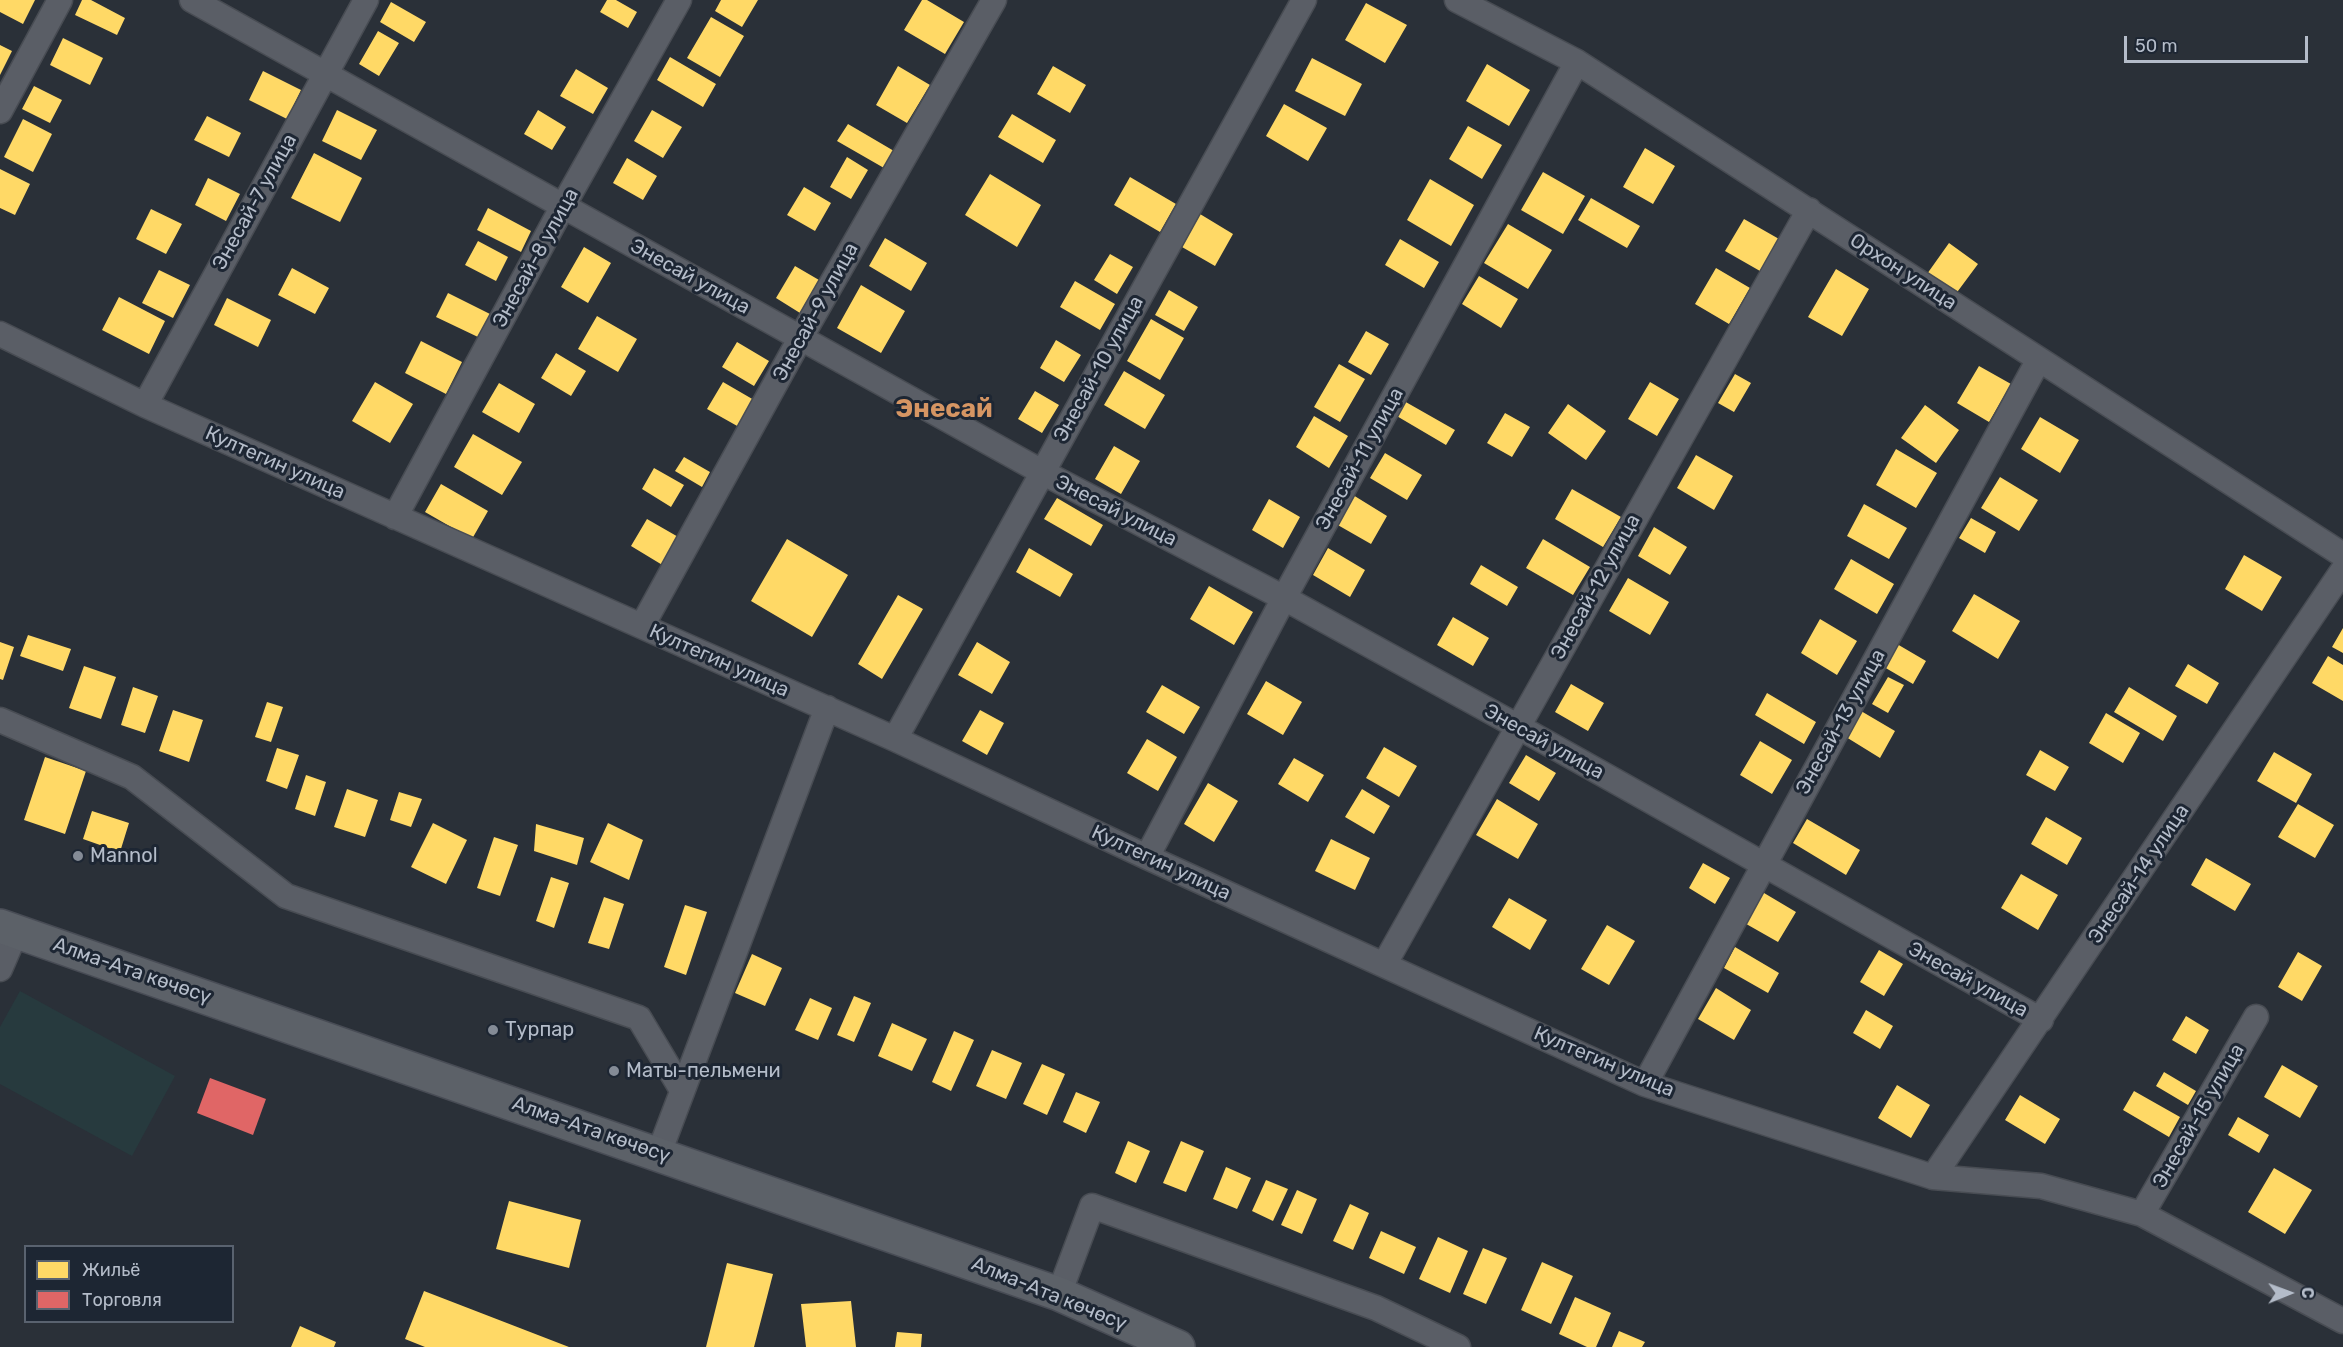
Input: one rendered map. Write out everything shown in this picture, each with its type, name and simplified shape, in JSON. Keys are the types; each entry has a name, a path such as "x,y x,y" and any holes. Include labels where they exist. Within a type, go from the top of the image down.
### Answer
{"main road":[{"name":"Алма-Ата көчөсү","path":"8,929 659,1153 1059,1294 1178,1347"}],"street":[{"path":"0,111 60,0"},
{"name":"Энесай улица","path":"192,0 1042,472 1284,598 1517,726 1762,866 2041,1020"},
{"name":"Энесай-7 улица","path":"145,405 366,0"},
{"name":"Энесай-8 улица","path":"395,517 563,206 679,0"},
{"name":"Энесай-9 улица","path":"642,626 801,338 994,0"},
{"name":"Энесай-10 улица","path":"895,739 1304,0"},
{"name":"Орхон улица","path":"1457,0 1577,62 1809,210 2038,361 2343,555"},
{"name":"Энесай-11 улица","path":"1147,857 1284,598 1577,62"},
{"name":"Энесай-12 улица","path":"1384,965 1809,210"},
{"name":"Култегин улица","path":"0,334 145,405 895,739 1147,857 1645,1083 1933,1177 2041,1186 2142,1214 2343,1322"},
{"name":"Энесай-13 улица","path":"1645,1083 2038,361"},
{"name":"Энесай-14 улица","path":"1933,1177 2343,570"},
{"path":"659,1153 826,708"},
{"path":"0,720 132,777 286,896 639,1018 682,1089"},
{"path":"0,969 8,929"},
{"name":"Энесай-15 улица","path":"2142,1214 2256,1017"},
{"path":"1059,1294 1092,1206 1376,1308 1458,1347"}],"green space":[{"path":"20,991 175,1076 132,1156 0,1084 0,1027"}],"building: Жильё":[{"path":"0,0 35,0 23,24 0,12"},
{"path":"82,0 91,0 125,18 117,35 75,15"},
{"path":"607,0 616,0 637,12 628,28 600,12"},
{"path":"721,0 758,0 742,27 715,11"},
{"path":"922,0 927,0 964,22 945,54 904,30"},
{"path":"391,2 426,22 414,42 380,22"},
{"path":"1366,3 1407,25 1385,63 1345,40"},
{"path":"711,17 744,36 720,77 687,58"},
{"path":"378,31 399,43 379,76 359,64"},
{"path":"63,38 103,58 90,85 50,65"},
{"path":"0,45 12,51 0,75"},
{"path":"670,57 716,84 703,107 657,80"},
{"path":"1312,58 1362,84 1345,116 1295,91"},
{"path":"1487,64 1530,90 1509,126 1466,101"},
{"path":"898,66 930,85 907,123 876,105"},
{"path":"1053,66 1086,85 1070,113 1037,94"},
{"path":"576,69 608,88 593,114 560,96"},
{"path":"263,71 301,90 287,119 249,100"},
{"path":"34,86 62,100 50,123 22,109"},
{"path":"1284,104 1327,128 1308,161 1266,136"},
{"path":"337,110 377,130 361,160 322,141"},
{"path":"538,110 566,127 552,150 524,134"},
{"path":"652,110 682,127 663,158 634,141"},
{"path":"1012,114 1056,140 1043,163 998,137"},
{"path":"207,116 241,133 229,157 194,140"},
{"path":"23,119 52,134 33,172 4,157"},
{"path":"848,124 894,151 884,168 837,141"},
{"path":"1468,126 1502,145 1482,179 1449,159"},
{"path":"1645,148 1675,166 1653,204 1623,187"},
{"path":"314,153 362,178 340,222 291,198"},
{"path":"847,157 868,170 851,199 830,187"},
{"path":"627,158 657,176 643,200 613,183"},
{"path":"0,169 30,184 15,215 0,208"},
{"path":"1543,172 1585,196 1563,234 1521,210"},
{"path":"990,174 1041,205 1017,247 965,215"},
{"path":"1130,177 1176,204 1160,232 1114,205"},
{"path":"208,178 240,194 226,221 195,205"},
{"path":"1430,179 1474,205 1451,246 1407,220"},
{"path":"804,187 831,203 815,231 787,215"},
{"path":"1591,198 1640,226 1627,248 1578,220"},
{"path":"488,208 531,231 521,252 477,230"},
{"path":"151,209 182,224 166,254 136,239"},
{"path":"1200,214 1233,234 1215,266 1182,247"},
{"path":"1744,219 1779,239 1760,271 1725,251"},
{"path":"1508,224 1552,250 1528,289 1484,263"},
{"path":"885,238 927,263 911,291 869,266"},
{"path":"1400,239 1439,262 1424,288 1385,265"},
{"path":"478,241 508,257 496,281 465,265"},
{"path":"1949,243 1978,264 1955,295 1927,274"},
{"path":"584,247 611,263 588,303 561,287"},
{"path":"1110,254 1133,267 1117,294 1094,280"},
{"path":"795,266 819,280 800,313 776,298"},
{"path":"292,268 329,288 315,314 278,295"},
{"path":"1716,268 1750,288 1729,324 1695,304"},
{"path":"1836,269 1869,289 1842,336 1808,317"},
{"path":"159,270 190,285 173,318 142,303"},
{"path":"1479,276 1518,299 1501,328 1462,304"},
{"path":"1075,281 1115,304 1100,330 1060,307"},
{"path":"861,285 905,311 881,353 837,328"},
{"path":"1169,290 1198,307 1184,331 1155,315"},
{"path":"448,293 490,314 478,337 436,317"},
{"path":"119,297 165,321 149,354 102,330"},
{"path":"227,298 271,320 258,347 214,325"},
{"path":"597,316 637,339 618,372 578,349"},
{"path":"1151,319 1184,338 1160,380 1127,361"},
{"path":"1366,331 1389,344 1371,375 1348,362"},
{"path":"1056,340 1081,355 1064,382 1040,368"},
{"path":"421,341 462,362 446,394 405,373"},
{"path":"737,342 769,361 754,386 722,367"},
{"path":"556,353 586,371 571,396 541,378"},
{"path":"1339,364 1365,379 1340,422 1314,407"},
{"path":"1979,366 2011,384 1989,422 1957,403"},
{"path":"1124,371 1165,395 1145,429 1104,405"},
{"path":"1735,374 1751,383 1734,412 1718,403"},
{"path":"375,382 413,404 390,443 352,421"},
{"path":"723,382 754,400 739,427 707,409"},
{"path":"1650,382 1679,399 1657,436 1628,419"},
{"path":"499,383 535,404 519,433 482,412"},
{"path":"1035,391 1059,405 1042,433 1018,419"},
{"path":"1404,401 1455,430 1446,445 1395,415"},
{"path":"1568,404 1606,431 1586,460 1548,433"},
{"path":"1925,405 1959,430 1936,463 1901,438"},
{"path":"1505,413 1530,427 1512,457 1487,443"},
{"path":"1314,416 1348,436 1329,468 1296,447"},
{"path":"2040,417 2079,440 2060,473 2021,449"},
{"path":"473,434 522,462 502,495 454,467"},
{"path":"1114,446 1140,461 1121,494 1095,479"},
{"path":"1896,449 1937,473 1916,508 1876,485"},
{"path":"1385,453 1422,475 1407,500 1370,478"},
{"path":"1696,455 1733,476 1714,510 1677,488"},
{"path":"684,457 710,472 702,487 675,471"},
{"path":"654,468 684,485 671,507 642,489"},
{"path":"2000,477 2038,500 2019,531 1981,508"},
{"path":"441,484 488,511 472,539 425,512"},
{"path":"1572,489 1621,517 1603,547 1555,519"},
{"path":"1353,495 1387,516 1371,544 1336,524"},
{"path":"1057,498 1103,525 1091,546 1044,519"},
{"path":"1269,499 1300,517 1283,548 1252,530"},
{"path":"1864,504 1907,528 1889,559 1847,536"},
{"path":"1971,518 1996,532 1985,553 1959,538"},
{"path":"647,519 680,538 664,566 631,546"},
{"path":"1654,527 1687,547 1670,575 1638,556"},
{"path":"787,539 848,575 812,637 751,601"},
{"path":"1543,539 1590,567 1573,595 1526,568"},
{"path":"1029,548 1073,574 1060,597 1016,572"},
{"path":"1328,548 1365,570 1350,597 1313,575"},
{"path":"2244,555 2282,577 2262,611 2225,589"},
{"path":"1851,559 1894,584 1877,614 1834,589"},
{"path":"1481,565 1518,587 1507,606 1470,584"},
{"path":"1628,578 1669,602 1650,635 1609,611"},
{"path":"1209,586 1253,612 1234,645 1190,619"},
{"path":"1974,594 2020,621 1998,659 1952,631"},
{"path":"898,595 923,609 882,679 858,664"},
{"path":"1453,617 1489,638 1473,666 1437,645"},
{"path":"1820,619 1857,641 1837,675 1801,653"},
{"path":"2343,628 2343,653 2332,647"},
{"path":"28,635 71,649 63,671 20,656"},
{"path":"0,642 14,647 3,680 0,679"},
{"path":"977,642 1010,662 992,694 958,675"},
{"path":"1897,644 1926,661 1913,684 1884,667"},
{"path":"2328,656 2343,665 2343,701 2312,683"},
{"path":"2188,664 2219,683 2207,704 2175,686"},
{"path":"84,666 116,677 101,719 69,708"},
{"path":"1888,677 1904,685 1888,713 1872,704"},
{"path":"1266,681 1302,702 1283,735 1247,714"},
{"path":"1571,684 1604,703 1588,731 1555,712"},
{"path":"1162,685 1200,707 1184,734 1146,712"},
{"path":"133,687 158,696 145,733 121,725"},
{"path":"2129,687 2177,716 2163,741 2114,712"},
{"path":"1767,693 1816,722 1804,744 1755,715"},
{"path":"267,702 283,707 271,742 255,737"},
{"path":"173,710 203,720 189,762 159,751"},
{"path":"980,710 1004,723 987,755 962,741"},
{"path":"1861,711 1895,731 1880,758 1846,737"},
{"path":"2106,713 2140,733 2123,763 2089,743"},
{"path":"1147,739 1177,757 1158,791 1127,773"},
{"path":"1760,741 1792,760 1772,794 1740,775"},
{"path":"1384,747 1417,766 1399,797 1366,778"},
{"path":"277,748 299,755 287,789 266,781"},
{"path":"2040,750 2069,767 2055,791 2026,775"},
{"path":"2274,752 2312,774 2296,803 2257,781"},
{"path":"1526,755 1556,773 1539,801 1509,783"},
{"path":"45,757 86,771 65,834 24,820"},
{"path":"1294,758 1324,775 1308,802 1278,784"},
{"path":"306,775 326,782 315,816 295,809"},
{"path":"1208,783 1238,801 1214,842 1184,824"},
{"path":"347,789 378,800 365,837 334,827"},
{"path":"1362,789 1390,806 1374,834 1345,817"},
{"path":"399,792 422,799 411,827 390,820"},
{"path":"1497,799 1538,824 1518,859 1476,835"},
{"path":"2298,804 2334,825 2315,858 2278,837"},
{"path":"92,811 129,823 120,852 83,839"},
{"path":"2046,817 2082,838 2067,865 2031,844"},
{"path":"1807,819 1860,850 1846,875 1793,843"},
{"path":"433,823 467,840 446,884 411,867"},
{"path":"608,823 643,840 629,880 590,862"},
{"path":"536,824 584,838 577,865 534,851"},
{"path":"494,837 518,845 500,896 477,888"},
{"path":"1331,839 1370,858 1355,890 1315,871"},
{"path":"2206,858 2251,884 2235,911 2191,885"},
{"path":"1703,863 1730,878 1715,904 1689,888"},
{"path":"2021,874 2058,895 2038,930 2001,908"},
{"path":"551,877 569,883 554,928 536,921"},
{"path":"1759,890 1796,912 1778,942 1741,921"},
{"path":"604,897 624,904 609,949 588,943"},
{"path":"1509,898 1547,920 1530,950 1492,927"},
{"path":"685,905 707,912 686,975 664,967"},
{"path":"1607,925 1635,941 1609,985 1581,969"},
{"path":"1735,947 1779,973 1768,993 1724,968"},
{"path":"1879,950 1903,964 1884,996 1860,982"},
{"path":"2298,952 2322,966 2302,1001 2278,987"},
{"path":"752,954 782,968 765,1006 735,993"},
{"path":"1716,988 1751,1010 1734,1040 1698,1019"},
{"path":"854,996 871,1003 854,1042 837,1035"},
{"path":"810,998 832,1008 818,1040 795,1030"},
{"path":"1866,1010 1893,1026 1880,1049 1853,1033"},
{"path":"2186,1016 2209,1030 2196,1054 2172,1040"},
{"path":"892,1023 927,1039 912,1071 878,1056"},
{"path":"954,1031 974,1040 951,1091 932,1082"},
{"path":"992,1050 1022,1063 1006,1099 976,1086"},
{"path":"1042,1064 1065,1074 1047,1115 1023,1104"},
{"path":"2282,1065 2318,1086 2300,1118 2264,1097"},
{"path":"2164,1072 2196,1091 2188,1105 2156,1086"},
{"path":"1897,1085 1930,1105 1911,1138 1878,1118"},
{"path":"2134,1091 2180,1117 2169,1137 2123,1110"},
{"path":"1076,1092 1100,1102 1086,1133 1063,1122"},
{"path":"2020,1095 2060,1119 2045,1144 2005,1120"},
{"path":"2238,1117 2269,1135 2259,1153 2228,1135"},
{"path":"1128,1141 1150,1151 1136,1183 1115,1173"},
{"path":"1181,1141 1204,1151 1186,1192 1163,1183"},
{"path":"1226,1167 1251,1178 1237,1209 1213,1199"},
{"path":"2274,1168 2312,1190 2285,1234 2248,1212"},
{"path":"1266,1180 1288,1189 1273,1221 1252,1211"},
{"path":"1297,1190 1317,1199 1302,1234 1281,1225"},
{"path":"509,1201 581,1220 569,1268 496,1249"},
{"path":"1350,1204 1369,1213 1353,1250 1333,1241"},
{"path":"1381,1231 1416,1247 1404,1274 1369,1258"},
{"path":"1438,1237 1468,1251 1450,1293 1419,1279"},
{"path":"1483,1248 1507,1258 1486,1304 1463,1294"},
{"path":"1542,1262 1573,1276 1551,1324 1521,1310"},
{"path":"727,1263 773,1274 754,1347 706,1347"},
{"path":"424,1291 569,1347 425,1347 405,1339"},
{"path":"1575,1297 1611,1313 1596,1347 1587,1347 1559,1334"},
{"path":"851,1301 856,1347 806,1347 801,1304"},
{"path":"300,1326 336,1342 334,1347 291,1347"},
{"path":"1619,1331 1645,1342 1642,1347 1612,1347"},
{"path":"897,1332 922,1334 921,1347 895,1347"}],"building: Торговля":[{"path":"210,1078 266,1099 253,1135 197,1113"}],"place":[{"name":"Mannol","path":"78,856"},
{"name":"Турпар","path":"493,1030"},
{"name":"Маты-пельмени","path":"614,1071"}],"district":[{"name":"Энесай","path":"944,409"}]}
